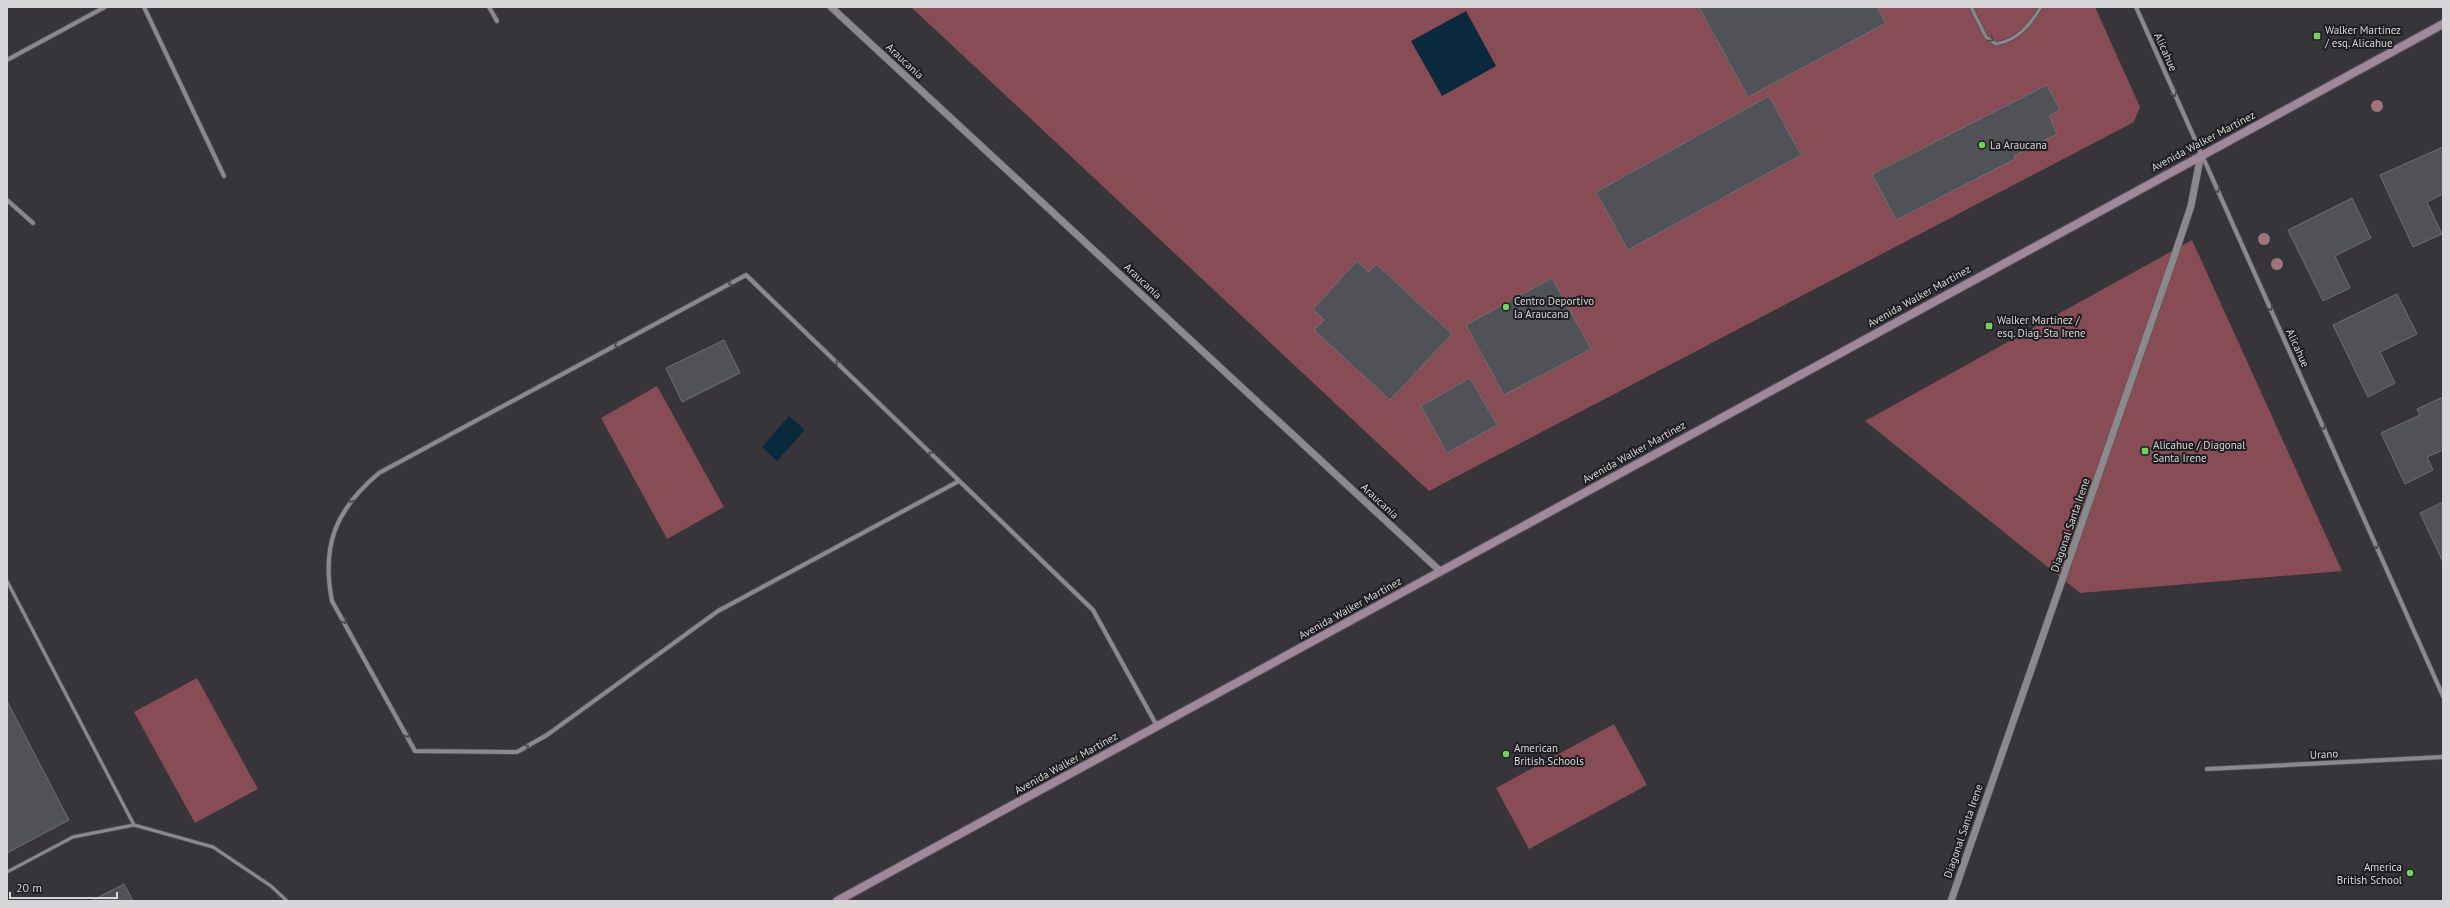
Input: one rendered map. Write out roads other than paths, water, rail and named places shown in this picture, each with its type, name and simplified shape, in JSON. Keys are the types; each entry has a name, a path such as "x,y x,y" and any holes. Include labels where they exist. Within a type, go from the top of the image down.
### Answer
{"main road":[{"name":"Avenida Walker Martínez","path":"837,901 2201,154 2443,24"}],"street":[{"path":"7,60 105,7"},
{"path":"144,7 224,176"},
{"path":"488,7 497,21"},
{"name":"Araucanía","path":"831,7 1440,571"},
{"name":"Alicahue","path":"2136,7 2443,696"},
{"name":"Diagonal Santa Irene","path":"1951,901 2180,241 2191,206 2201,154"},
{"path":"7,200 33,223"},
{"path":"960,481 718,612 547,736 517,752 415,751 332,600 328,576 328,552 334,528 346,507 360,488 379,473 746,275 960,481 1092,610 1157,726"},
{"name":"Urano","path":"2207,769 2443,757"}],"lane":[{"path":"1971,7 1986,37 1996,44 2007,42 2023,32 2041,7"},
{"path":"7,581 134,825"},
{"path":"7,872 73,837 134,825 214,847 270,886 287,901"}],"water":[{"path":"1466,11 1496,66 1442,96 1411,41"},
{"path":"789,416 805,430 777,461 762,447"}],"place":[{"name":"Walker Martínez / esq. Alicahue","path":"2317,36"},
{"name":"La Araucana","path":"1982,145"},
{"name":"Centro Deportivo la Araucana","path":"1506,307"},
{"name":"Walker Martínez / esq. Diag. Sta Irene","path":"1989,326"},
{"name":"Alicahue / Diagonal Santa Irene","path":"2145,451"},
{"name":"American British Schools","path":"1506,754"},
{"name":"America British School","path":"2410,873"}]}
